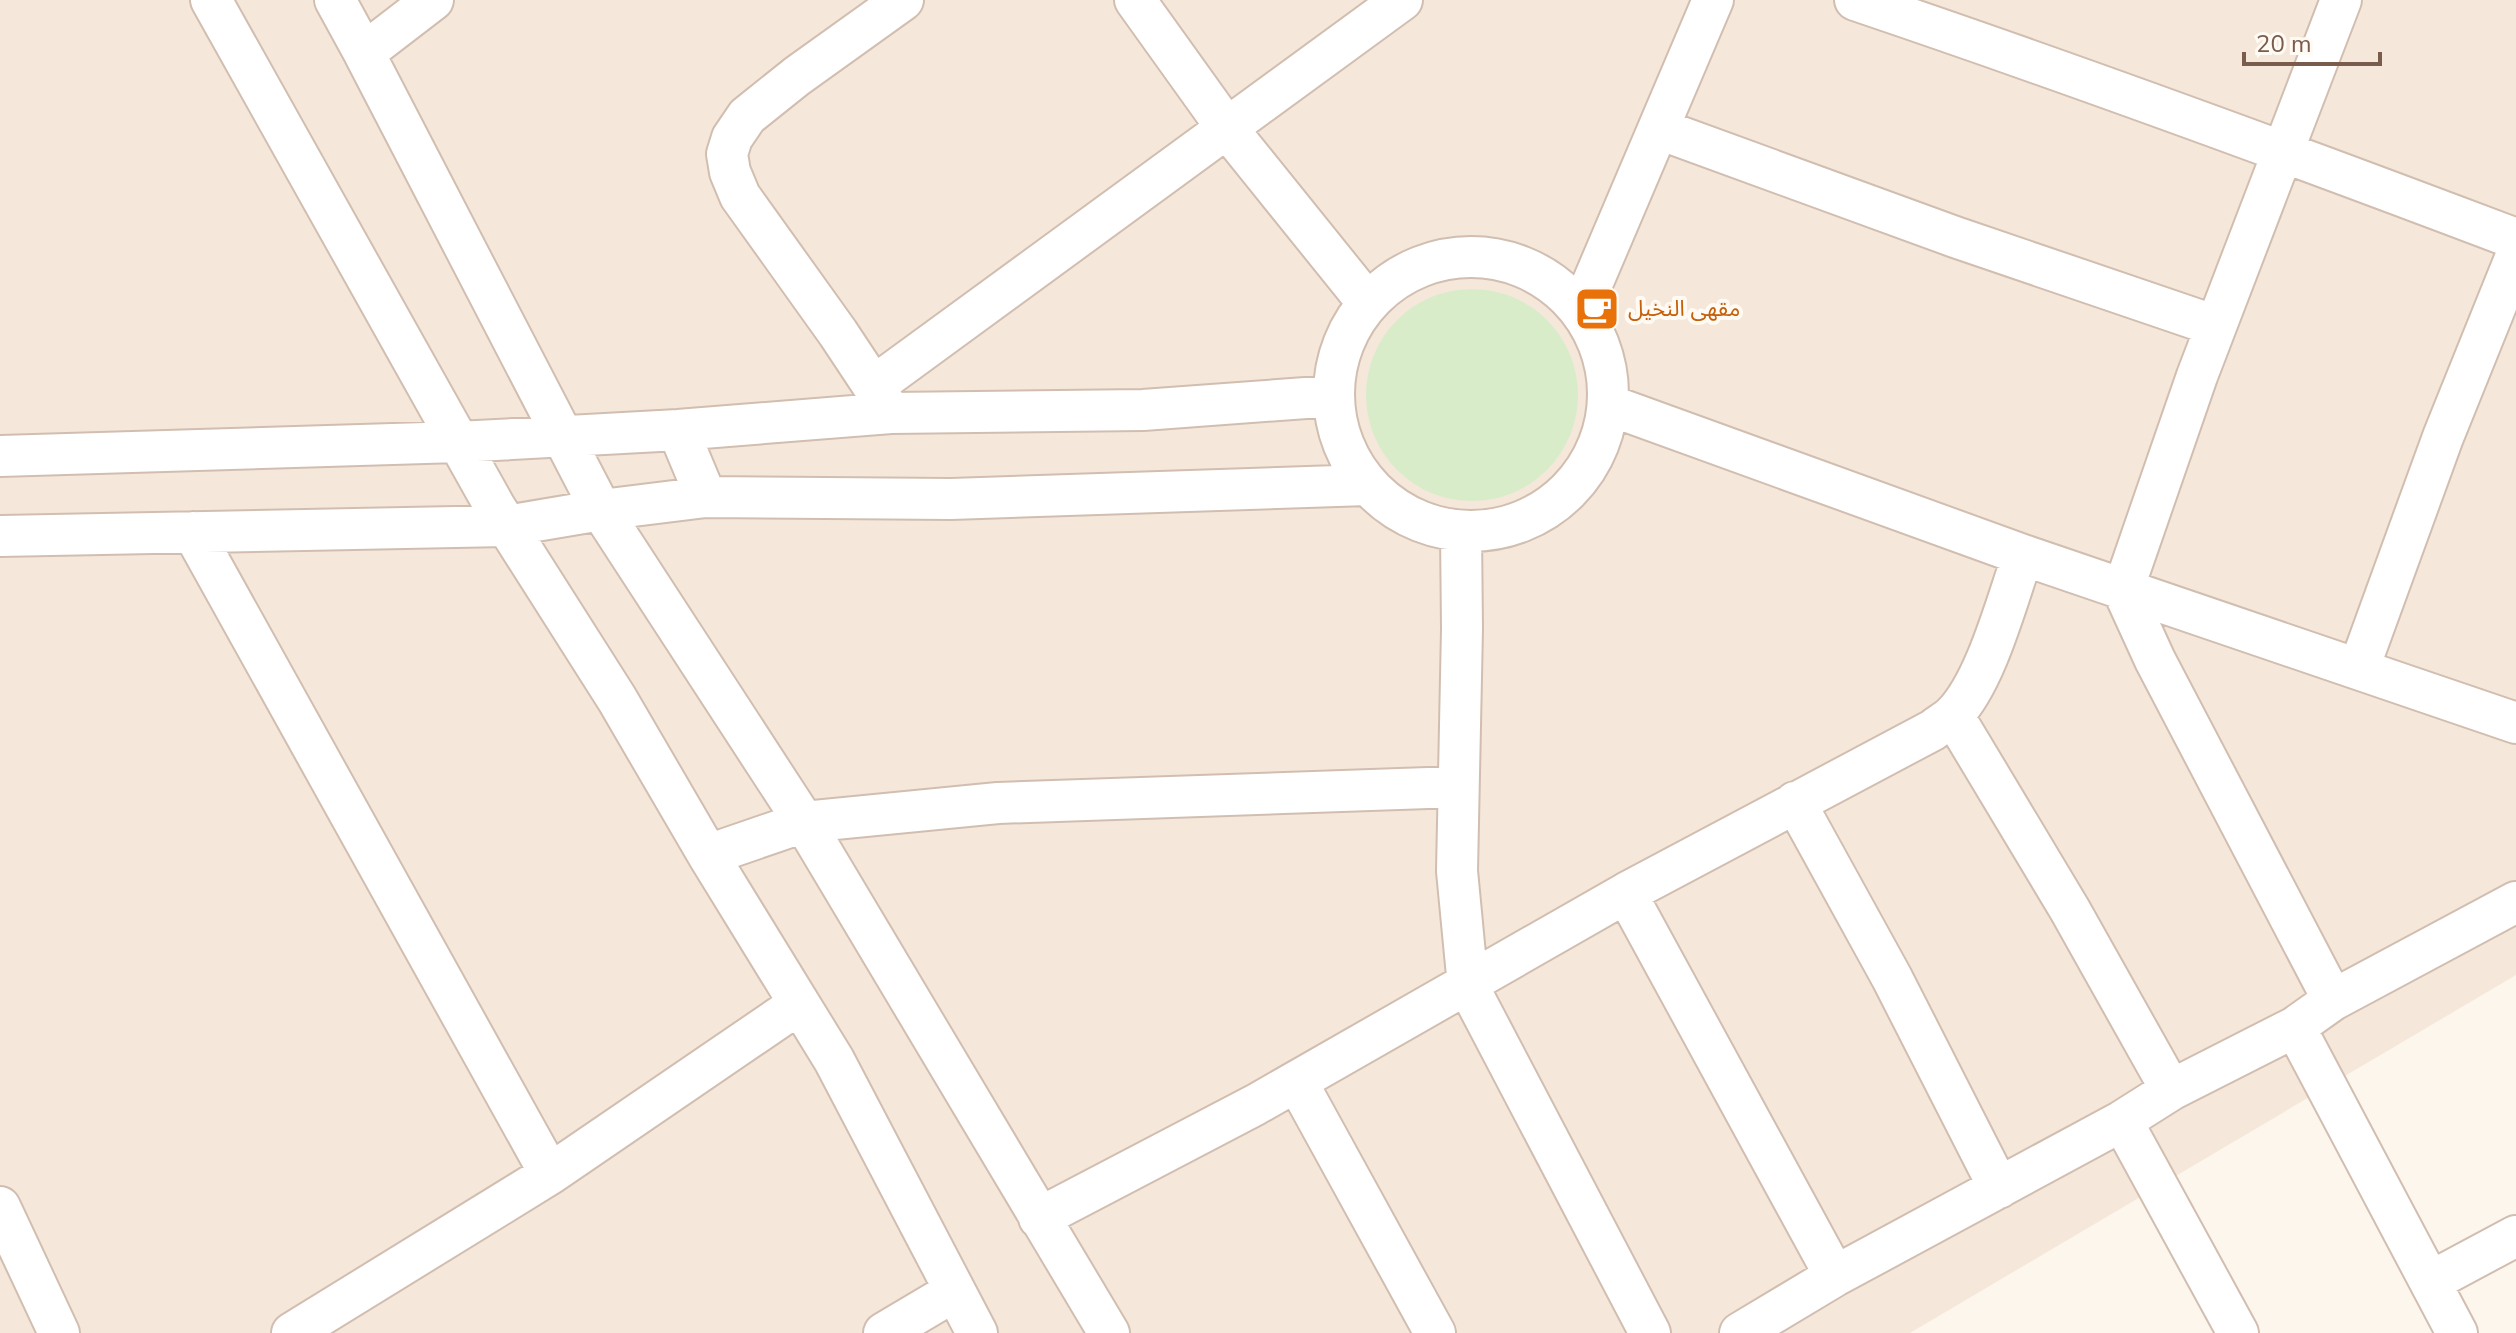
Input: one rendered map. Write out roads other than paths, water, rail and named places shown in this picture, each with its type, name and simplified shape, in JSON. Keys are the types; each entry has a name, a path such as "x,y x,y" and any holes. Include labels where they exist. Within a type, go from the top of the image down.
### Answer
{"street":[{"path":"211,0 506,526 617,699 834,1060 977,1333"},
{"path":"335,0 601,510 804,822 1109,1333"},
{"path":"364,53 433,0"},
{"path":"883,400 740,196 730,172 727,154 732,138 747,116 903,0"},
{"path":"1135,0 1226,127 1367,302"},
{"path":"883,400 1226,127 1402,0"},
{"path":"1581,310 1713,0"},
{"path":"1855,0 2007,51 2516,239"},
{"path":"2333,1000 2155,660 2123,590 2216,326 2341,0"},
{"path":"1659,129 1955,237 2216,326"},
{"path":"1476,256 1534,272 1581,310 1604,355 1609,405 1595,456 1562,499 1515,525 1461,532 1410,517 1367,485 1342,443 1333,396 1341,345 1367,302 1416,267 1476,256"},
{"path":"2359,668 2443,437 2516,256"},
{"path":"0,456 458,442 678,430 883,400 1143,410 1333,396"},
{"path":"1609,405 2023,555 2516,723"},
{"path":"678,430 706,497"},
{"path":"0,536 506,526 706,497 951,499 1367,485"},
{"path":"193,532 550,1174"},
{"path":"1461,532 1457,871 1468,986 1650,1333"},
{"path":"1039,1218 1297,1082 1626,893 1933,730 1953,715 1969,693 1984,663 2023,555"},
{"path":"1953,715 2070,910 2171,1090"},
{"path":"708,855 804,822 998,803 1457,787"},
{"path":"1795,802 1892,978 1999,1188"},
{"path":"1626,893 1835,1276"},
{"path":"1740,1333 1835,1276 2122,1121 2171,1090 2295,1027 2333,1000 2516,902"},
{"path":"292,1333 550,1174 799,1004"},
{"path":"2295,1027 2457,1333"},
{"path":"1297,1082 1435,1333"},
{"path":"2122,1121 2238,1333"},
{"path":"0,1207 59,1333"},
{"path":"2430,1282 2516,1236"},
{"path":"884,1333 953,1292"}],"place":[{"name":"مقهى النخيل","path":"1597,309"}]}
